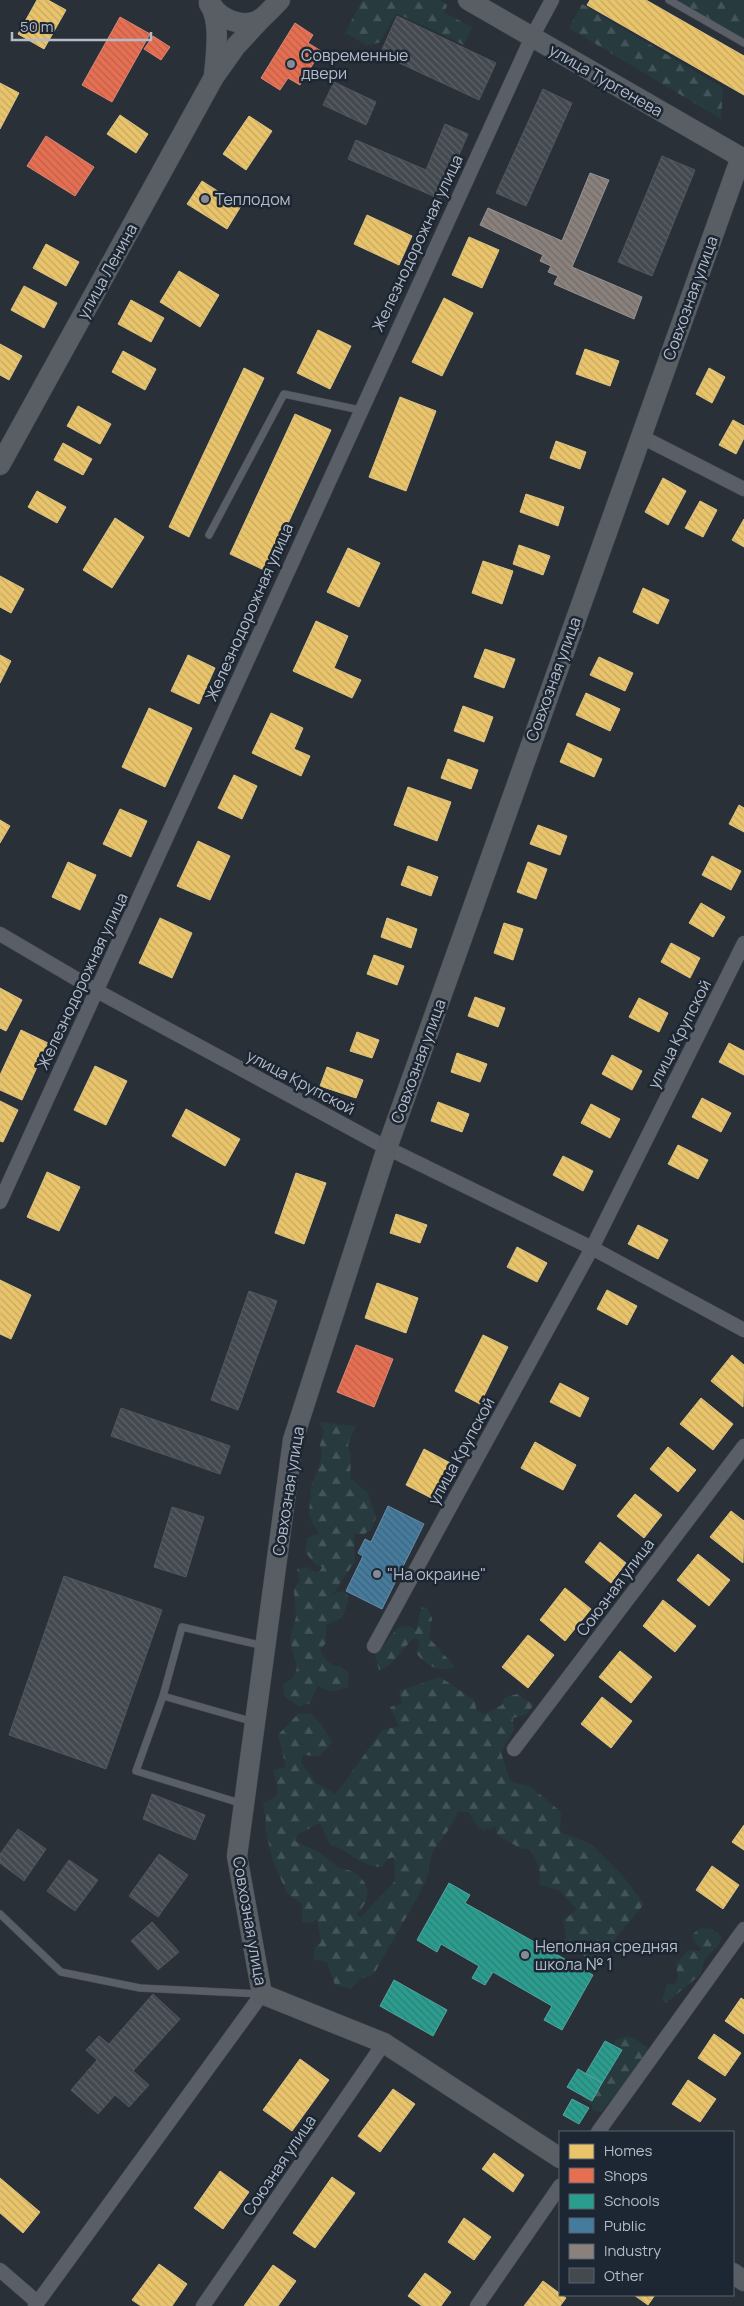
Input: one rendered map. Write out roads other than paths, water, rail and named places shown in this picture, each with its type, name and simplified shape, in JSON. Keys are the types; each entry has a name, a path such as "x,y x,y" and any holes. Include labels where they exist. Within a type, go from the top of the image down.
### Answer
{"street":[{"path":"209,3 224,17 236,22 247,22 262,18 280,0"},
{"name":"улица Тургенева","path":"468,0 743,156"},
{"name":"Железнодорожная улица","path":"0,1202 360,410 532,37 552,0"},
{"path":"209,3 217,46 214,77"},
{"name":"улица Ленина","path":"0,465 214,77 236,46 262,18"},
{"name":"Совхозная улица","path":"36,2304 262,1994 236,1856 293,1440 387,1148 640,436 743,156"},
{"path":"640,436 744,489"},
{"name":"улица Крупской","path":"0,934 97,991 387,1148 592,1248 744,1330"},
{"name":"улица Крупской","path":"374,1646 592,1248 744,944"},
{"name":"Союзная улица","path":"514,1749 744,1446"},
{"path":"599,2131 744,1929"},
{"name":"Совхозная улица","path":"262,1994 384,2043 559,2157"},
{"name":"Союзная улица","path":"203,2306 384,2043"},
{"path":"476,2306 559,2187"},
{"path":"0,2270 36,2304"}],"lane":[{"path":"670,0 744,43"},
{"path":"210,536 284,394 360,410"},
{"path":"243,1804 136,1771 163,1696 182,1627 266,1646"},
{"path":"163,1696 254,1722"},
{"path":"0,1914 61,1972 140,1988 262,1994"}],"place":[{"name":"Современные двери","path":"291,64"},
{"name":"Теплодом","path":"205,199"},
{"name":"\"На окраине\"","path":"377,1574"},
{"name":"Неполная средняя школа № 1","path":"525,1955"}]}
